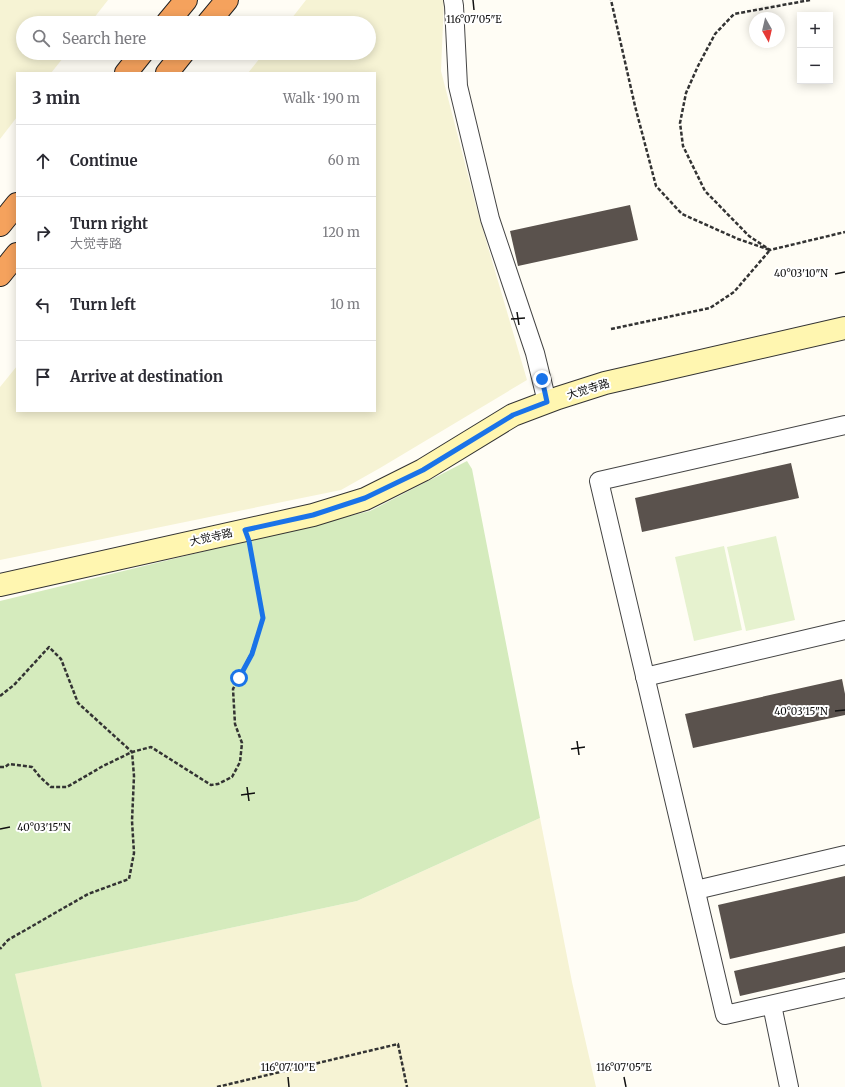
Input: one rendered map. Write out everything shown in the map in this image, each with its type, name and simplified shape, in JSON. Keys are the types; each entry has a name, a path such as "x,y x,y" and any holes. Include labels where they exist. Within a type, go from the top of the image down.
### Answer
{"highway":[{"path":"173,16 186,0"},
{"path":"214,16 227,0"},
{"path":"127,72 136,60"},
{"path":"168,72 177,60"},
{"path":"0,225 16,205"},
{"path":"0,275 16,255"}],"main road":[{"name":"大觉寺路","path":"0,585 313,515 365,498 423,470 513,415 547,402 605,383 845,328"}],"street":[{"path":"453,0 458,86 490,219 536,353 547,402"},
{"path":"845,424 599,481 725,1015 845,988"},
{"path":"645,677 845,630"},
{"path":"696,890 845,855"},
{"path":"772,1005 789,1087"}],"path":[{"path":"611,0 635,106 656,186 682,214 738,239 770,250 845,232"},
{"path":"770,250 749,236 705,191 683,146 680,122 686,93 698,66 715,34 734,14 810,0"},
{"path":"611,329 710,308 734,292 770,250"},
{"path":"0,767 5,767 9,764 32,767 51,787 67,787 132,752 151,747 211,784 218,784 232,777 240,762 242,744 235,724 233,689 252,654 263,618 249,541 245,530"},
{"path":"0,696 14,686 49,647 61,659 78,703 132,752 134,776 132,821 134,853 129,879 88,894 8,940 0,949"},
{"path":"217,1087 398,1044 407,1087"}],"shaded area":[{"path":"0,0 108,0 95,16 16,16 16,60 61,60 52,72 16,72 16,118 0,139"},
{"path":"306,0 444,0 441,71 476,206 527,380 341,490 0,560 0,387 16,367 16,412 376,412 376,72 249,72 258,60 376,60 376,16 293,16"},
{"path":"540,818 572,982 596,1087 42,1087 14,974 357,901"}],"green space":[{"path":"467,461 472,469 540,818 357,901 15,974 42,1087 0,1087 0,601 370,511"},
{"path":"776,536 795,620 746,631 727,547"},
{"path":"724,546 742,630 694,641 675,557"}],"building":[{"path":"630,205 638,240 518,266 510,231"},
{"path":"791,463 799,498 642,532 635,498"},
{"path":"842,679 845,694 845,715 693,748 685,714"},
{"path":"845,876 845,933 730,959 718,905"},
{"path":"845,946 845,972 740,996 734,971"}],"route":[{"path":"239,678 252,654 263,618 249,541 245,530 313,515 365,498 423,470 513,415 547,402 542,379"}]}
